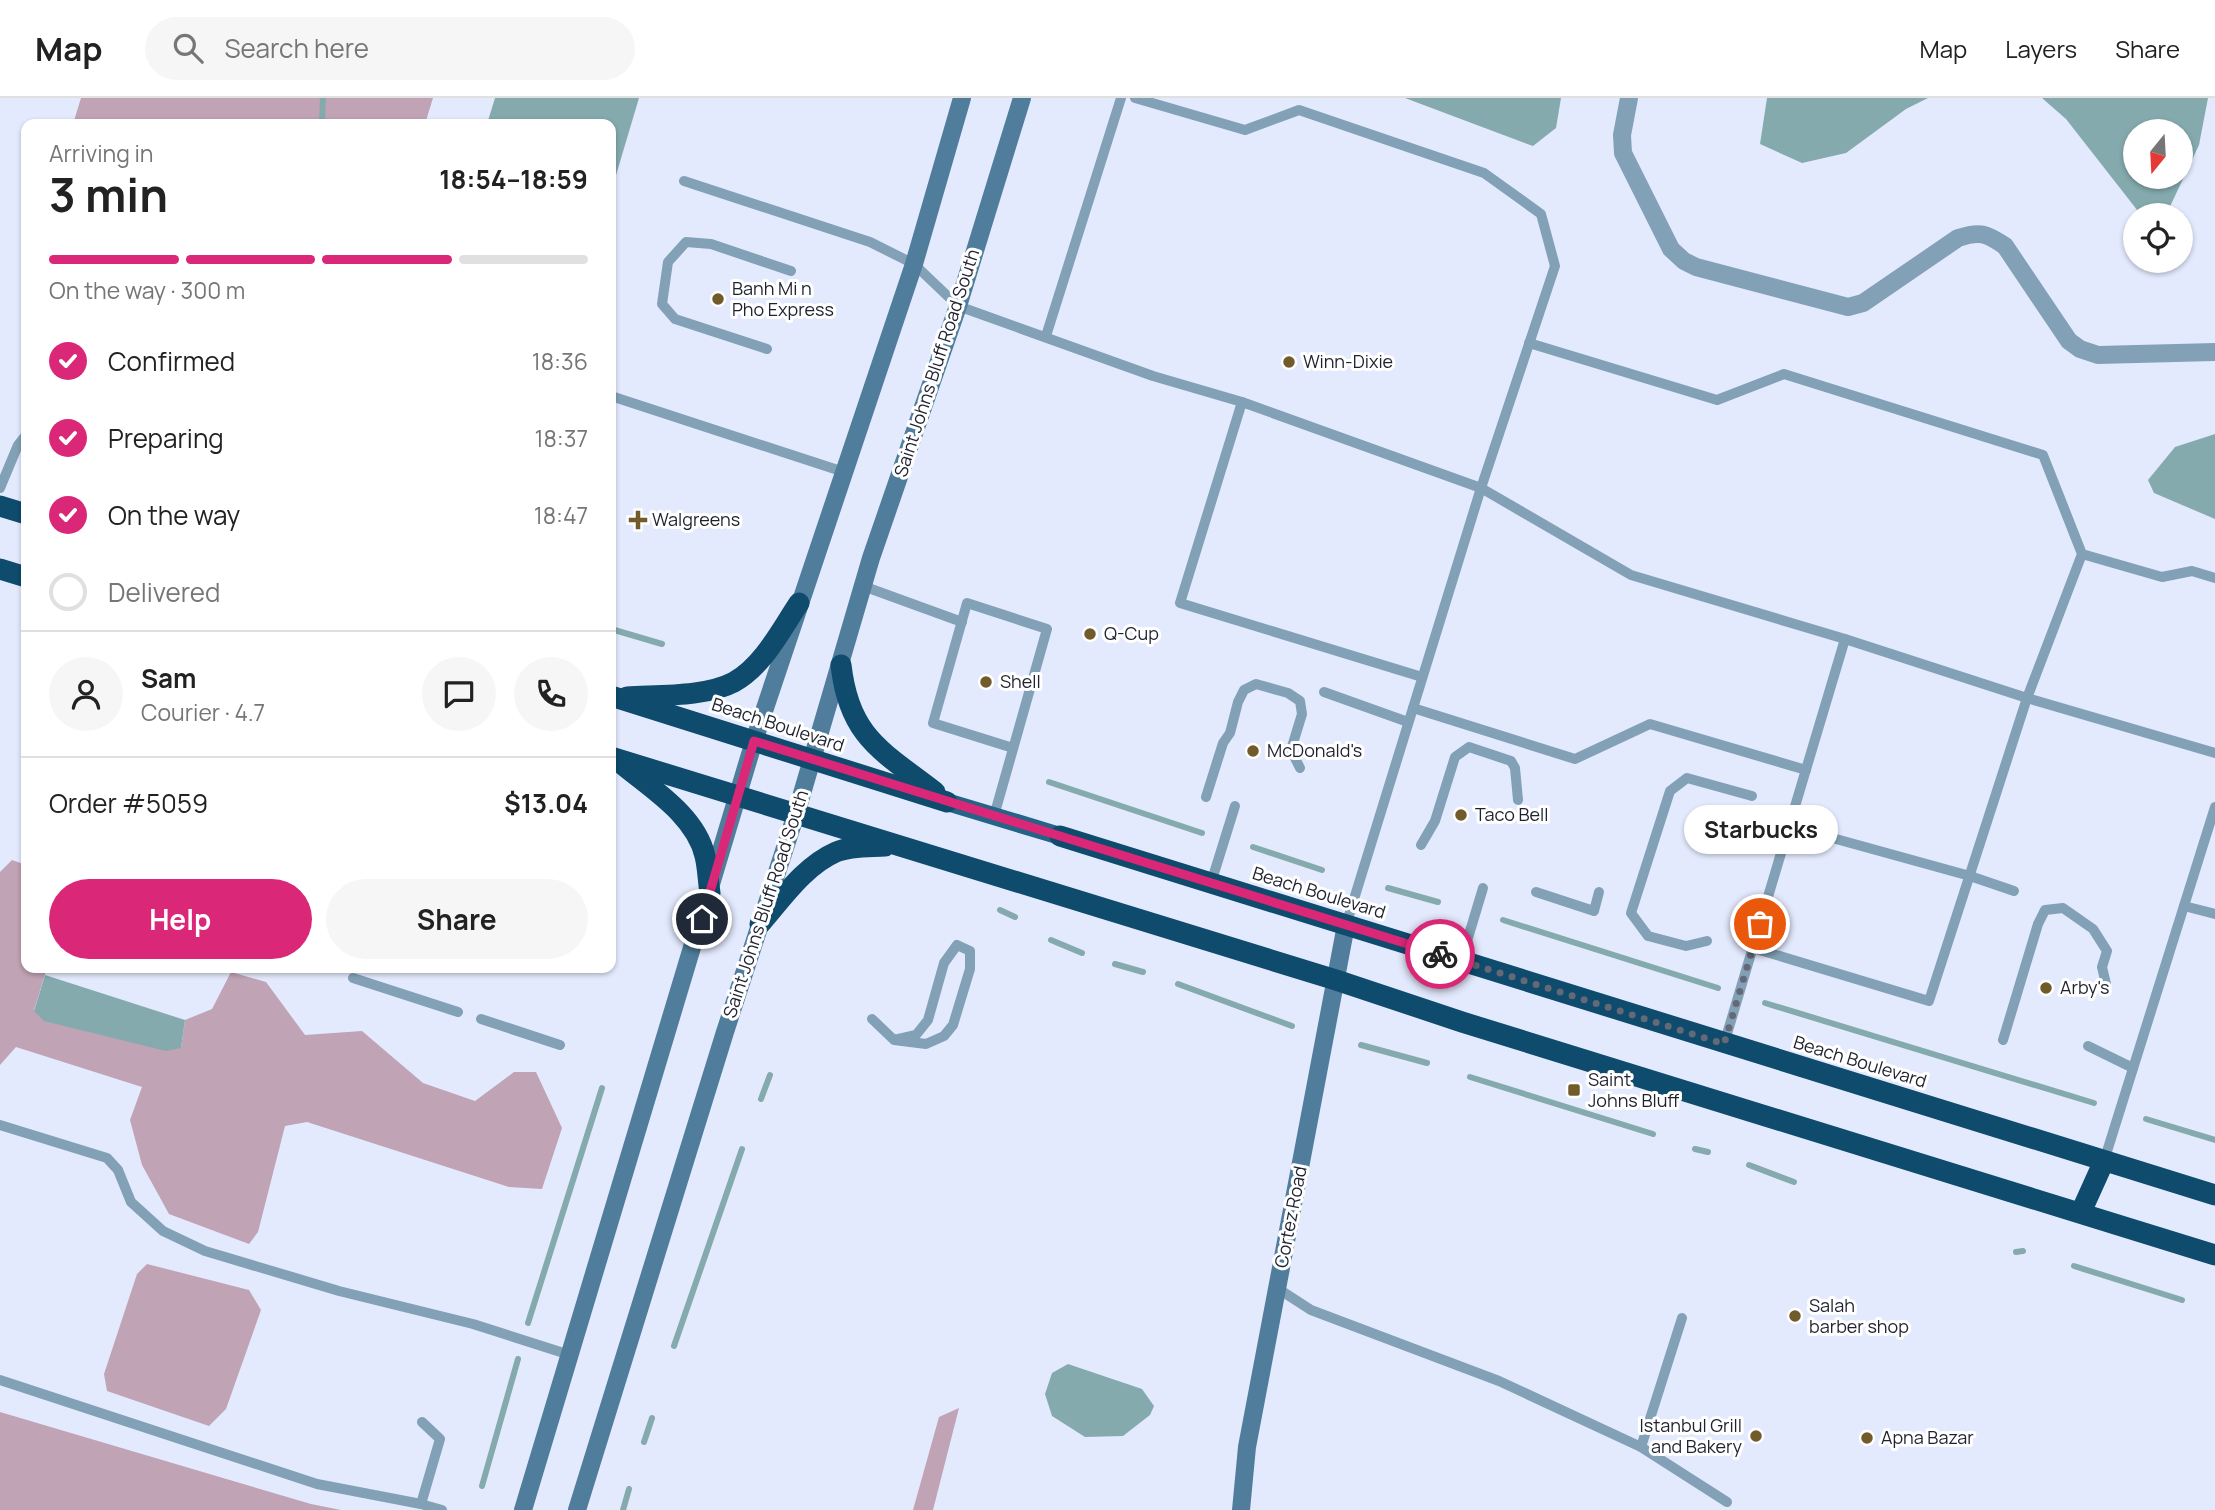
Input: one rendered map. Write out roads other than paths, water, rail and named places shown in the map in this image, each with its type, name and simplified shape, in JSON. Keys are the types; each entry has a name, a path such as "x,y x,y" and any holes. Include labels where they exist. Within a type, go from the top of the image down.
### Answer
{"highway":[{"path":"0,506 21,512"},
{"path":"0,569 21,575"},
{"path":"616,697 711,691 734,682 757,663 799,603"},
{"path":"841,665 849,709 859,727 879,750 947,802"},
{"name":"Beach Boulevard","path":"616,698 947,802"},
{"path":"616,759 1336,980 1462,1022 2215,1255"},
{"path":"616,761 678,813 697,836 705,855 710,893"},
{"name":"Beach Boulevard","path":"1060,836 2215,1195"},
{"path":"760,925 796,882 823,859 838,851 895,845"},
{"path":"2081,1212 2104,1160"}],"main road":[{"path":"523,1510 754,741 914,264 962,98"},
{"name":"Saint Johns Bluff Road South","path":"578,1510 796,814 863,586 958,306 1022,98"},
{"name":"Beach Boulevard","path":"947,802 1060,836"},
{"name":"Cortez Road","path":"1241,1510 1247,1447 1346,925"}],"street":[{"path":"1629,98 1622,135 1623,153 1671,248 1684,261 1696,267 1848,307 1863,303 1958,238 1975,232 1991,237 2005,246 2069,341 2080,349 2098,355 2215,352"}],"lane":[{"path":"1046,336 1121,98"},
{"path":"1135,98 1245,130 1299,110 1484,173 1541,214 1555,267 1481,488 1346,925"},
{"path":"684,181 870,242 914,264 958,306 1153,376 1242,402 1481,488 1631,575 2215,753"},
{"path":"767,349 675,319 662,304 668,262 686,242 711,244 792,271"},
{"path":"1530,343 1717,400 1784,374 2043,455 2082,554 2028,698 1929,1001 1753,948"},
{"path":"616,398 844,472"},
{"path":"1242,402 1180,603 1422,677"},
{"path":"0,488 21,441"},
{"path":"2082,554 2162,577 2192,571 2215,578"},
{"path":"863,586 962,622"},
{"path":"994,816 1047,629 967,603 933,723 1013,748"},
{"path":"1724,1044 1845,639"},
{"path":"1206,797 1223,743 1230,733 1238,702 1244,690 1256,684 1288,693 1300,701 1302,714 1291,750 1300,768"},
{"path":"1324,692 1408,722"},
{"path":"1413,708 1575,759 1650,724 1806,770"},
{"path":"1421,845 1435,821 1455,757 1461,750 1469,747 1511,761 1515,768 1518,800"},
{"path":"1707,941 1686,946 1648,936 1631,913 1670,791 1687,778 1752,796"},
{"path":"1211,883 1235,806"},
{"path":"2104,1160 2215,807"},
{"path":"1789,826 2014,891"},
{"path":"1461,961 1483,888"},
{"path":"1536,892 1594,911 1599,892"},
{"path":"2184,906 2215,914"},
{"path":"2003,1040 2038,923 2045,911 2063,908 2093,929 2107,950 2102,967 2106,984"},
{"path":"872,1020 894,1040 926,1044 944,1036 953,1025 970,969 970,951 957,945 944,963 928,1020 916,1035 894,1040"},
{"path":"353,978 458,1012"},
{"path":"481,1020 560,1045"},
{"path":"2088,1046 2133,1068"},
{"path":"0,1125 107,1158 118,1170 131,1202 163,1231 205,1251 339,1291 473,1324 570,1355"},
{"path":"1277,1288 1311,1310 1499,1381 1641,1447 1727,1502"},
{"path":"1641,1447 1682,1318"},
{"path":"0,1380 317,1484 442,1510"},
{"path":"421,1504 440,1438 422,1422"}],"waterway":[{"path":"322,119 323,98"},
{"path":"616,630 662,644"},
{"path":"1049,782 1202,833"},
{"path":"1253,847 1322,870"},
{"path":"1388,888 1438,902"},
{"path":"1000,910 1015,917"},
{"path":"1503,920 1718,988"},
{"path":"1051,940 1082,953"},
{"path":"1115,964 1143,972"},
{"path":"1178,984 1292,1026"},
{"path":"1765,1003 2094,1103"},
{"path":"1361,1045 1427,1063"},
{"path":"761,1099 770,1075"},
{"path":"1470,1077 1653,1134"},
{"path":"528,1323 602,1088"},
{"path":"2146,1119 2215,1140"},
{"path":"674,1346 742,1149"},
{"path":"1695,1149 1708,1152"},
{"path":"1749,1165 1794,1182"},
{"path":"2016,1252 2023,1251"},
{"path":"2074,1266 2182,1300"},
{"path":"482,1486 518,1359"},
{"path":"644,1442 652,1418"},
{"path":"623,1510 629,1489"}],"place":[{"name":"Banh Mi n Pho Express","path":"718,299"},
{"name":"Winn-Dixie","path":"1289,362"},
{"name":"Walgreens","path":"638,520"},
{"name":"Q-Cup","path":"1090,634"},
{"name":"Shell","path":"986,682"},
{"name":"McDonald's","path":"1253,751"},
{"name":"Taco Bell","path":"1461,815"},
{"name":"Starbucks","path":"1760,924"},
{"name":"Arby's","path":"2046,988"},
{"name":"Saint Johns Bluff","path":"1574,1090"},
{"name":"Salah barber shop","path":"1795,1316"},
{"name":"Istanbul Grill and Bakery","path":"1756,1436"},
{"name":"Apna Bazar","path":"1867,1438"}]}
